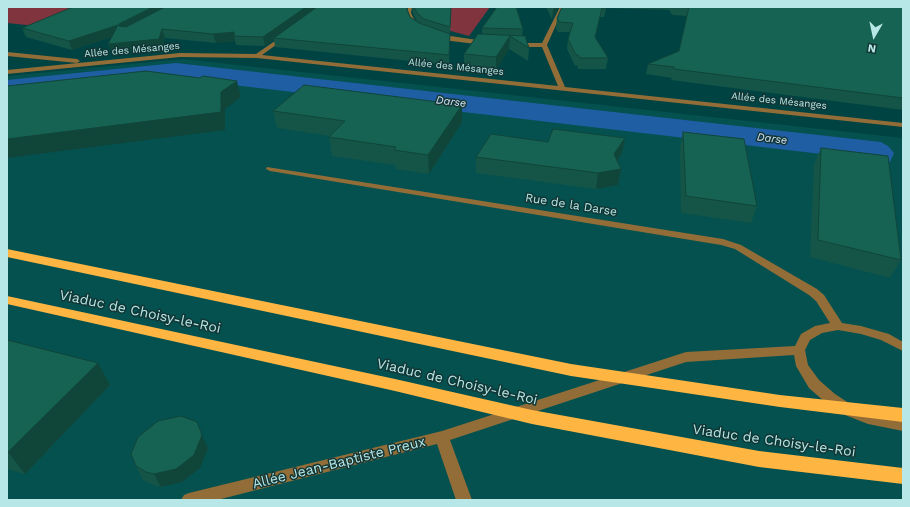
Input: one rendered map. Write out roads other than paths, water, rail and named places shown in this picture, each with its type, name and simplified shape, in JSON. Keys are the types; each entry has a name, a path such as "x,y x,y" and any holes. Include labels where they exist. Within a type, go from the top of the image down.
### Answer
{"highway":[{"path":"7,253 571,370 780,402 903,415"},
{"name":"Viaduc de Choisy-le-Roi","path":"7,300 395,385 532,417 759,459 903,476"}],"street":[{"path":"410,7 409,13 414,24 422,30"},
{"path":"562,7 544,45 562,88"},
{"path":"429,33 443,38 471,43 493,44"},
{"path":"257,56 288,34"},
{"path":"508,44 544,45"},
{"path":"7,54 99,63"},
{"name":"Allée des Mésanges","path":"7,72 180,55 257,56 903,125"},
{"name":"Rue de la Darse","path":"270,169 723,242 738,247 813,292 820,298 838,326"},
{"path":"903,347 885,338 861,330 838,326 818,329 805,337 799,350 802,366 814,384 830,398 850,411 873,420 903,425"},
{"name":"Allée Jean-Baptiste Preux","path":"189,500 442,438 686,356 799,350"},
{"path":"442,438 464,500"}],"water":[{"name":"Darse","path":"176,63 881,142 888,146 894,153 890,162 165,77 7,94 7,80"}]}
